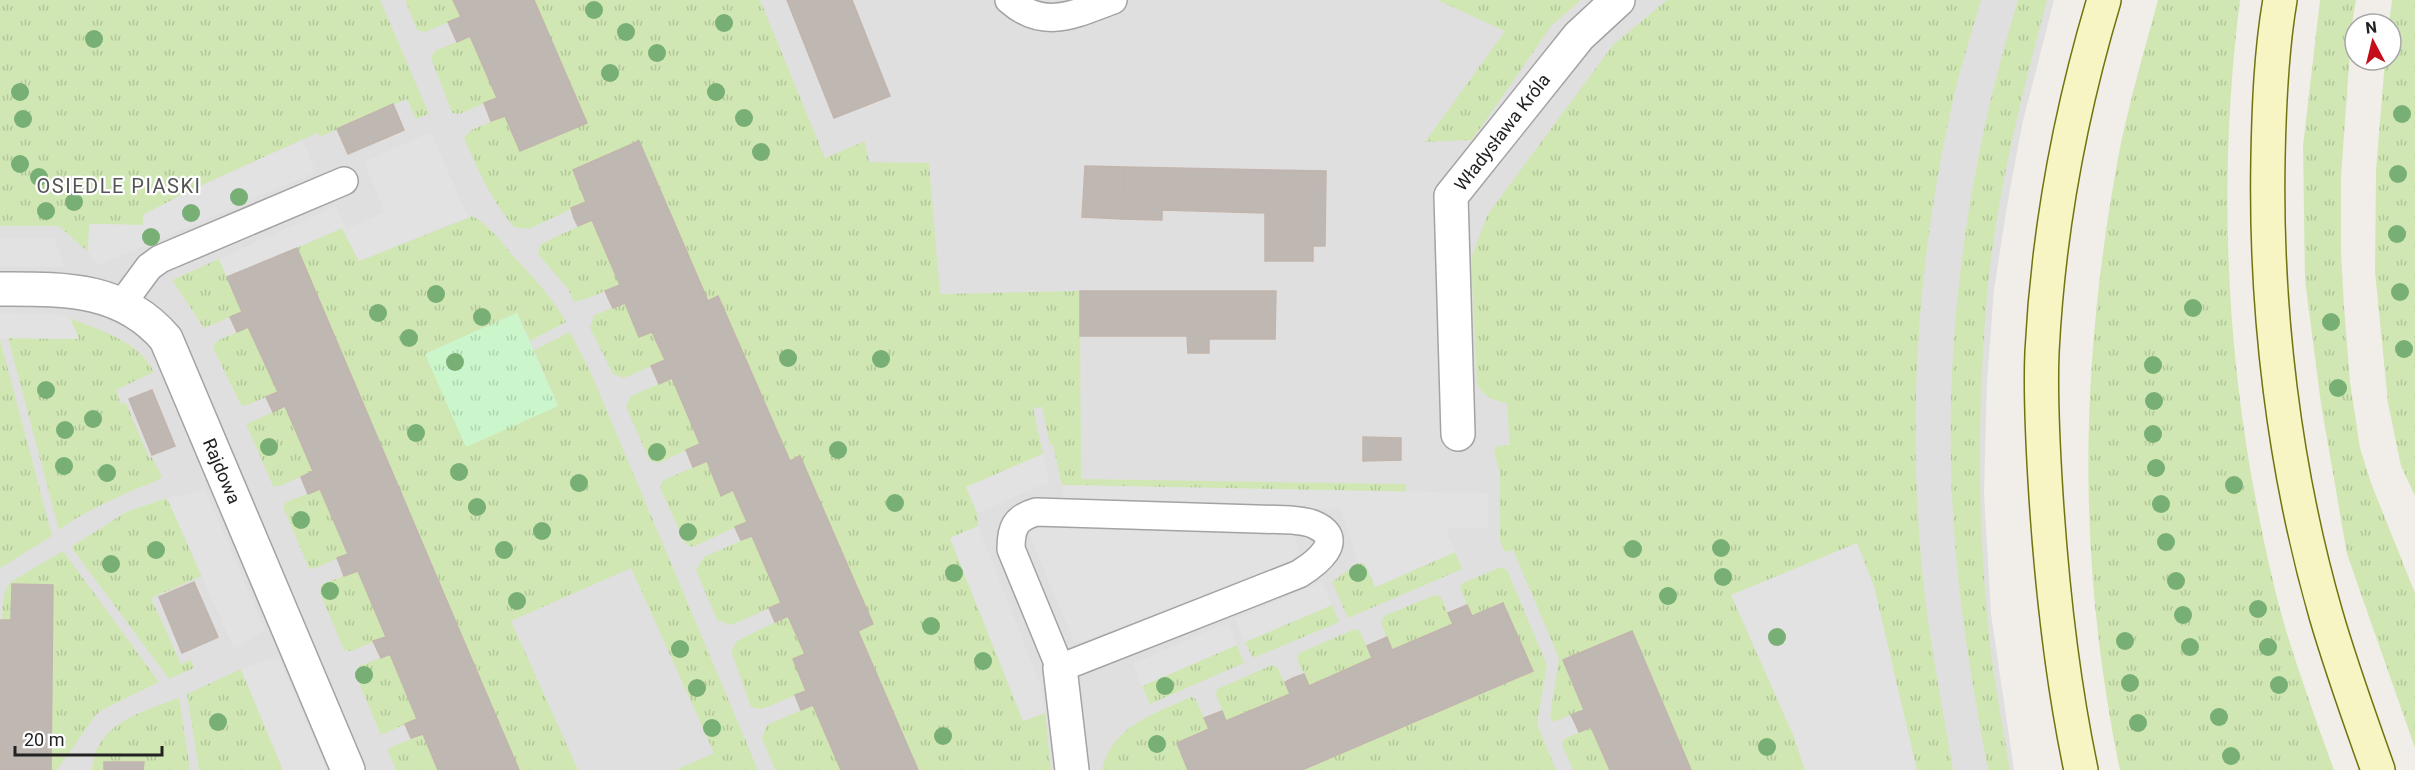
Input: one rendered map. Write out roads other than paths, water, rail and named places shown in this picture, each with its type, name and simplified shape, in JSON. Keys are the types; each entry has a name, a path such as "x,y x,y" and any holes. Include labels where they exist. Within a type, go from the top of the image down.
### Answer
{"main road":[{"path":"2081,770 2058,633 2049,540 2043,455 2042,353 2048,267 2062,174 2080,90 2104,0"},
{"path":"2280,0 2270,108 2267,209 2271,314 2279,382 2301,512 2326,615 2378,770"}],"street":[{"name":"Władysława Króla","path":"1458,434 1451,196 1579,36 1618,0"},
{"name":"Rajdowa","path":"0,289 84,292 121,305 143,317 166,339 348,770"},
{"path":"1060,668 1072,770"}],"lane":[{"path":"1009,0 1020,10 1039,17 1057,18 1068,17 1113,0"},
{"path":"121,305 149,267 160,259 344,181"},
{"path":"1055,512 1291,520 1314,524 1324,531 1329,540 1326,553 1318,562 1299,574 1060,668 1011,549 1011,536 1015,523 1024,515 1055,512"}],"district":[{"name":"OSIEDLE PIASKI","path":"119,186"}]}
